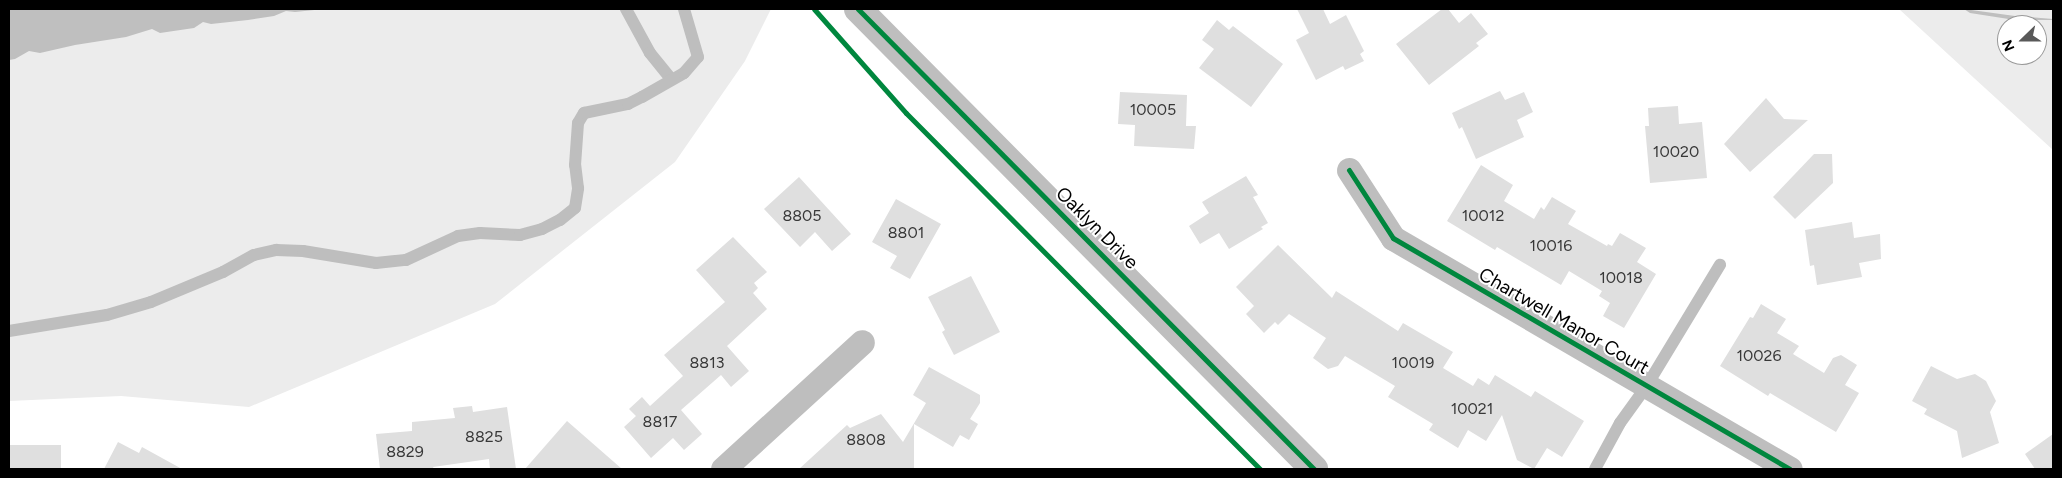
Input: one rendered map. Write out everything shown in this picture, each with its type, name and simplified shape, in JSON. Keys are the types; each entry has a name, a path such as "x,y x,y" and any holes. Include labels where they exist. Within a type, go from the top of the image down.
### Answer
{"street":[{"name":"Oaklyn Drive","path":"858,9 1314,469"},
{"name":"Chartwell Manor Court","path":"1349,170 1393,238 1646,387 1790,469"},
{"path":"724,469 862,342"}],"lane":[{"path":"626,9 650,53 671,80"},
{"path":"9,331 107,314 151,302 223,272 254,255 276,250 303,251 376,263 406,260 458,236 480,233 520,235 542,229 560,220 575,208 578,188 575,165 578,123 584,113 628,104 684,73 698,56 684,9"},
{"path":"1595,469 1620,423 1646,387 1720,266"}],"shaded area":[{"path":"9,9 771,9 745,61 675,162 495,304 249,407 121,396 9,401"},
{"path":"9,9 324,9 286,11 274,16 211,24 203,22 194,28 160,33 152,29 126,37 40,53 29,51 15,59 9,60"},
{"path":"1899,9 2053,9 2053,150"},
{"path":"1964,9 2008,15 1997,15 1997,17 1970,13"}],"building":[{"path":"1297,9 1323,9 1330,24 1346,15 1364,51 1360,54 1364,61 1345,70 1343,66 1316,80 1296,40 1309,33"},
{"path":"1442,9 1448,9 1459,23 1471,13 1488,34 1476,43 1479,46 1429,85 1396,44"},
{"path":"1217,20 1229,30 1233,26 1283,64 1251,107 1199,68 1214,49 1202,40"},
{"path":"1500,91 1505,100 1524,92 1533,112 1517,120 1524,137 1476,159 1462,127 1459,129 1452,113"},
{"path":"1120,92 1187,95 1186,126 1196,126 1194,149 1134,146 1135,125 1118,124"},
{"path":"1766,98 1784,119 1808,120 1750,172 1724,144"},
{"path":"1678,106 1679,124 1702,122 1707,178 1650,183 1645,126 1649,126 1648,108"},
{"path":"1814,154 1832,154 1833,183 1795,219 1773,197"},
{"path":"1481,165 1513,185 1504,201 1534,219 1541,207 1544,210 1552,197 1576,211 1568,224 1607,246 1608,244 1612,246 1620,233 1646,248 1637,262 1656,274 1624,328 1603,316 1610,303 1599,296 1602,291 1569,271 1561,285 1497,247 1495,250 1447,221"},
{"path":"1246,176 1258,195 1253,197 1268,223 1261,227 1263,229 1229,249 1219,233 1200,244 1189,226 1209,213 1202,202"},
{"path":"799,177 851,234 832,251 815,232 800,247 764,209"},
{"path":"896,199 941,224 910,279 890,268 897,256 872,242"},
{"path":"1852,222 1854,238 1880,234 1881,259 1859,263 1862,277 1817,285 1814,265 1810,266 1805,230"},
{"path":"733,237 767,272 754,283 758,288 753,293 767,309 727,346 749,371 731,387 721,375 681,410 702,434 684,450 673,438 651,458 624,427 636,416 629,409 642,397 650,406 683,376 664,355 725,302 696,270"},
{"path":"1278,245 1332,298 1336,291 1398,331 1403,323 1453,352 1443,368 1473,386 1478,378 1489,385 1495,375 1531,397 1535,391 1584,421 1562,457 1547,448 1534,469 1517,460 1502,415 1486,441 1468,430 1458,448 1429,430 1433,424 1388,397 1395,386 1345,356 1338,366 1328,369 1313,358 1326,338 1289,314 1278,325 1275,322 1264,333 1246,314 1254,306 1236,287"},
{"path":"971,276 1000,332 954,355 942,332 945,330 928,297"},
{"path":"1761,304 1786,319 1777,333 1799,346 1793,354 1824,373 1833,358 1841,355 1857,365 1845,385 1859,393 1836,432 1770,393 1768,396 1720,366 1750,317 1753,318"},
{"path":"1931,366 1957,379 1975,374 1986,381 1996,401 1990,412 1999,443 1962,458 1957,431 1924,414 1927,409 1912,401"},
{"path":"929,367 980,395 980,403 970,419 978,424 969,440 960,435 953,447 914,424 914,469 799,469 847,425 850,428 881,414 903,442 926,403 913,395"},
{"path":"472,406 473,412 507,407 516,469 490,469 489,459 433,467 434,469 380,469 376,434 412,431 412,422 455,418 453,408"},
{"path":"567,421 622,469 525,469"},
{"path":"2053,434 2053,469 2035,469 2025,454"},
{"path":"118,442 139,453 142,447 182,469 104,469"},
{"path":"9,445 61,445 61,469 9,469"}],"cycle path":[{"path":"814,9 906,113 1260,469"},
{"path":"858,9 1314,469"},
{"path":"1349,170 1393,238 1790,469"}]}
